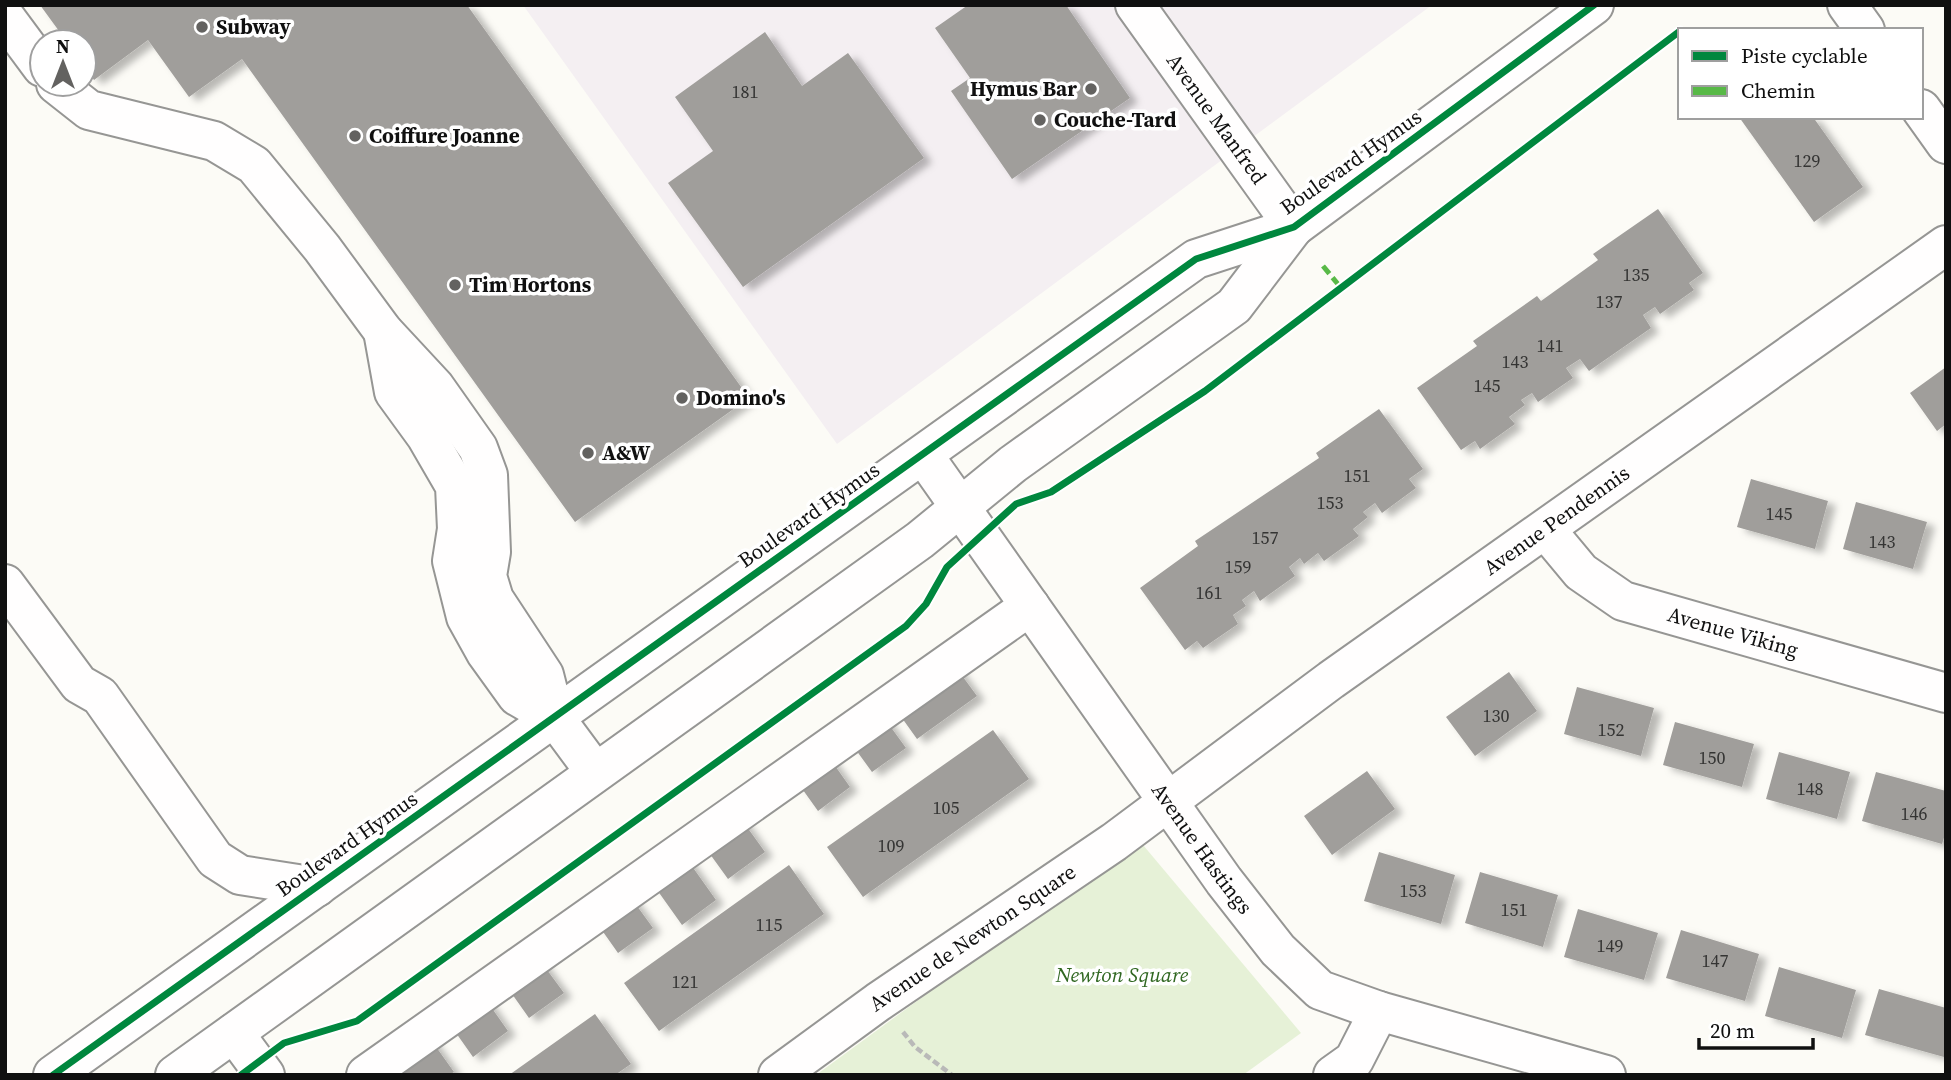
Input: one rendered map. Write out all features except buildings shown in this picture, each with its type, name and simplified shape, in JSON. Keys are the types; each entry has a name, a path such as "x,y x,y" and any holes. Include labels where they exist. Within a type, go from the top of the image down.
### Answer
{"street":[{"name":"Avenue Manfred","path":"1135,5 1294,227"},
{"name":"Boulevard Hymus","path":"175,1075 920,540 1013,464 1234,306 1294,227 1594,5"},
{"path":"1847,5 1864,28"},
{"path":"5,17 28,48"},
{"path":"74,98 89,110 214,141 254,165 322,248 383,331 394,392 426,436 455,486 457,529 452,561 466,617 517,696 555,718 595,772"},
{"path":"1923,112 1946,144"},
{"name":"Boulevard Hymus","path":"52,1075 555,718 600,682 924,456 1196,259 1294,227"},
{"name":"Avenue Pendennis","path":"1169,801 1331,681 1946,245"},
{"name":"Avenue Hastings","path":"924,456 1224,881 1278,950 1320,990 1380,1011 1606,1075"},
{"name":"Avenue Viking","path":"1546,530 1581,572 1623,601 1946,693"},
{"path":"5,584 79,684 100,696 215,859 240,875 317,887"},
{"path":"366,1075 1030,606"},
{"name":"Avenue de Newton Square","path":"778,1075 878,1002 1114,842 1169,801"},
{"path":"1332,1075 1354,1060 1380,1011"},
{"path":"234,1033 265,1075"}],"path":[{"path":"878,1002 915,1047 952,1075"}],"shaded area":[{"path":"523,5 1432,5 837,444"}],"green space":[{"name":"Newton Square","path":"1138,839 1301,1033 1243,1075 816,1075"}],"marked path":[{"path":"1323,266 1342,289"}],"cycle path":[{"path":"53,1075 1196,259 1294,227 1594,5"},
{"path":"241,1075 284,1043 357,1021 906,626 926,604 947,567 1016,504 1051,492 1205,391 1678,33"}],"place":[{"name":"Subway","path":"202,27"},
{"name":"Hymus Bar","path":"1091,89"},
{"name":"Couche-Tard","path":"1040,120"},
{"name":"Coiffure Joanne","path":"355,136"},
{"name":"Tim Hortons","path":"455,285"},
{"name":"Domino's","path":"682,398"},
{"name":"A&W","path":"588,453"}]}
